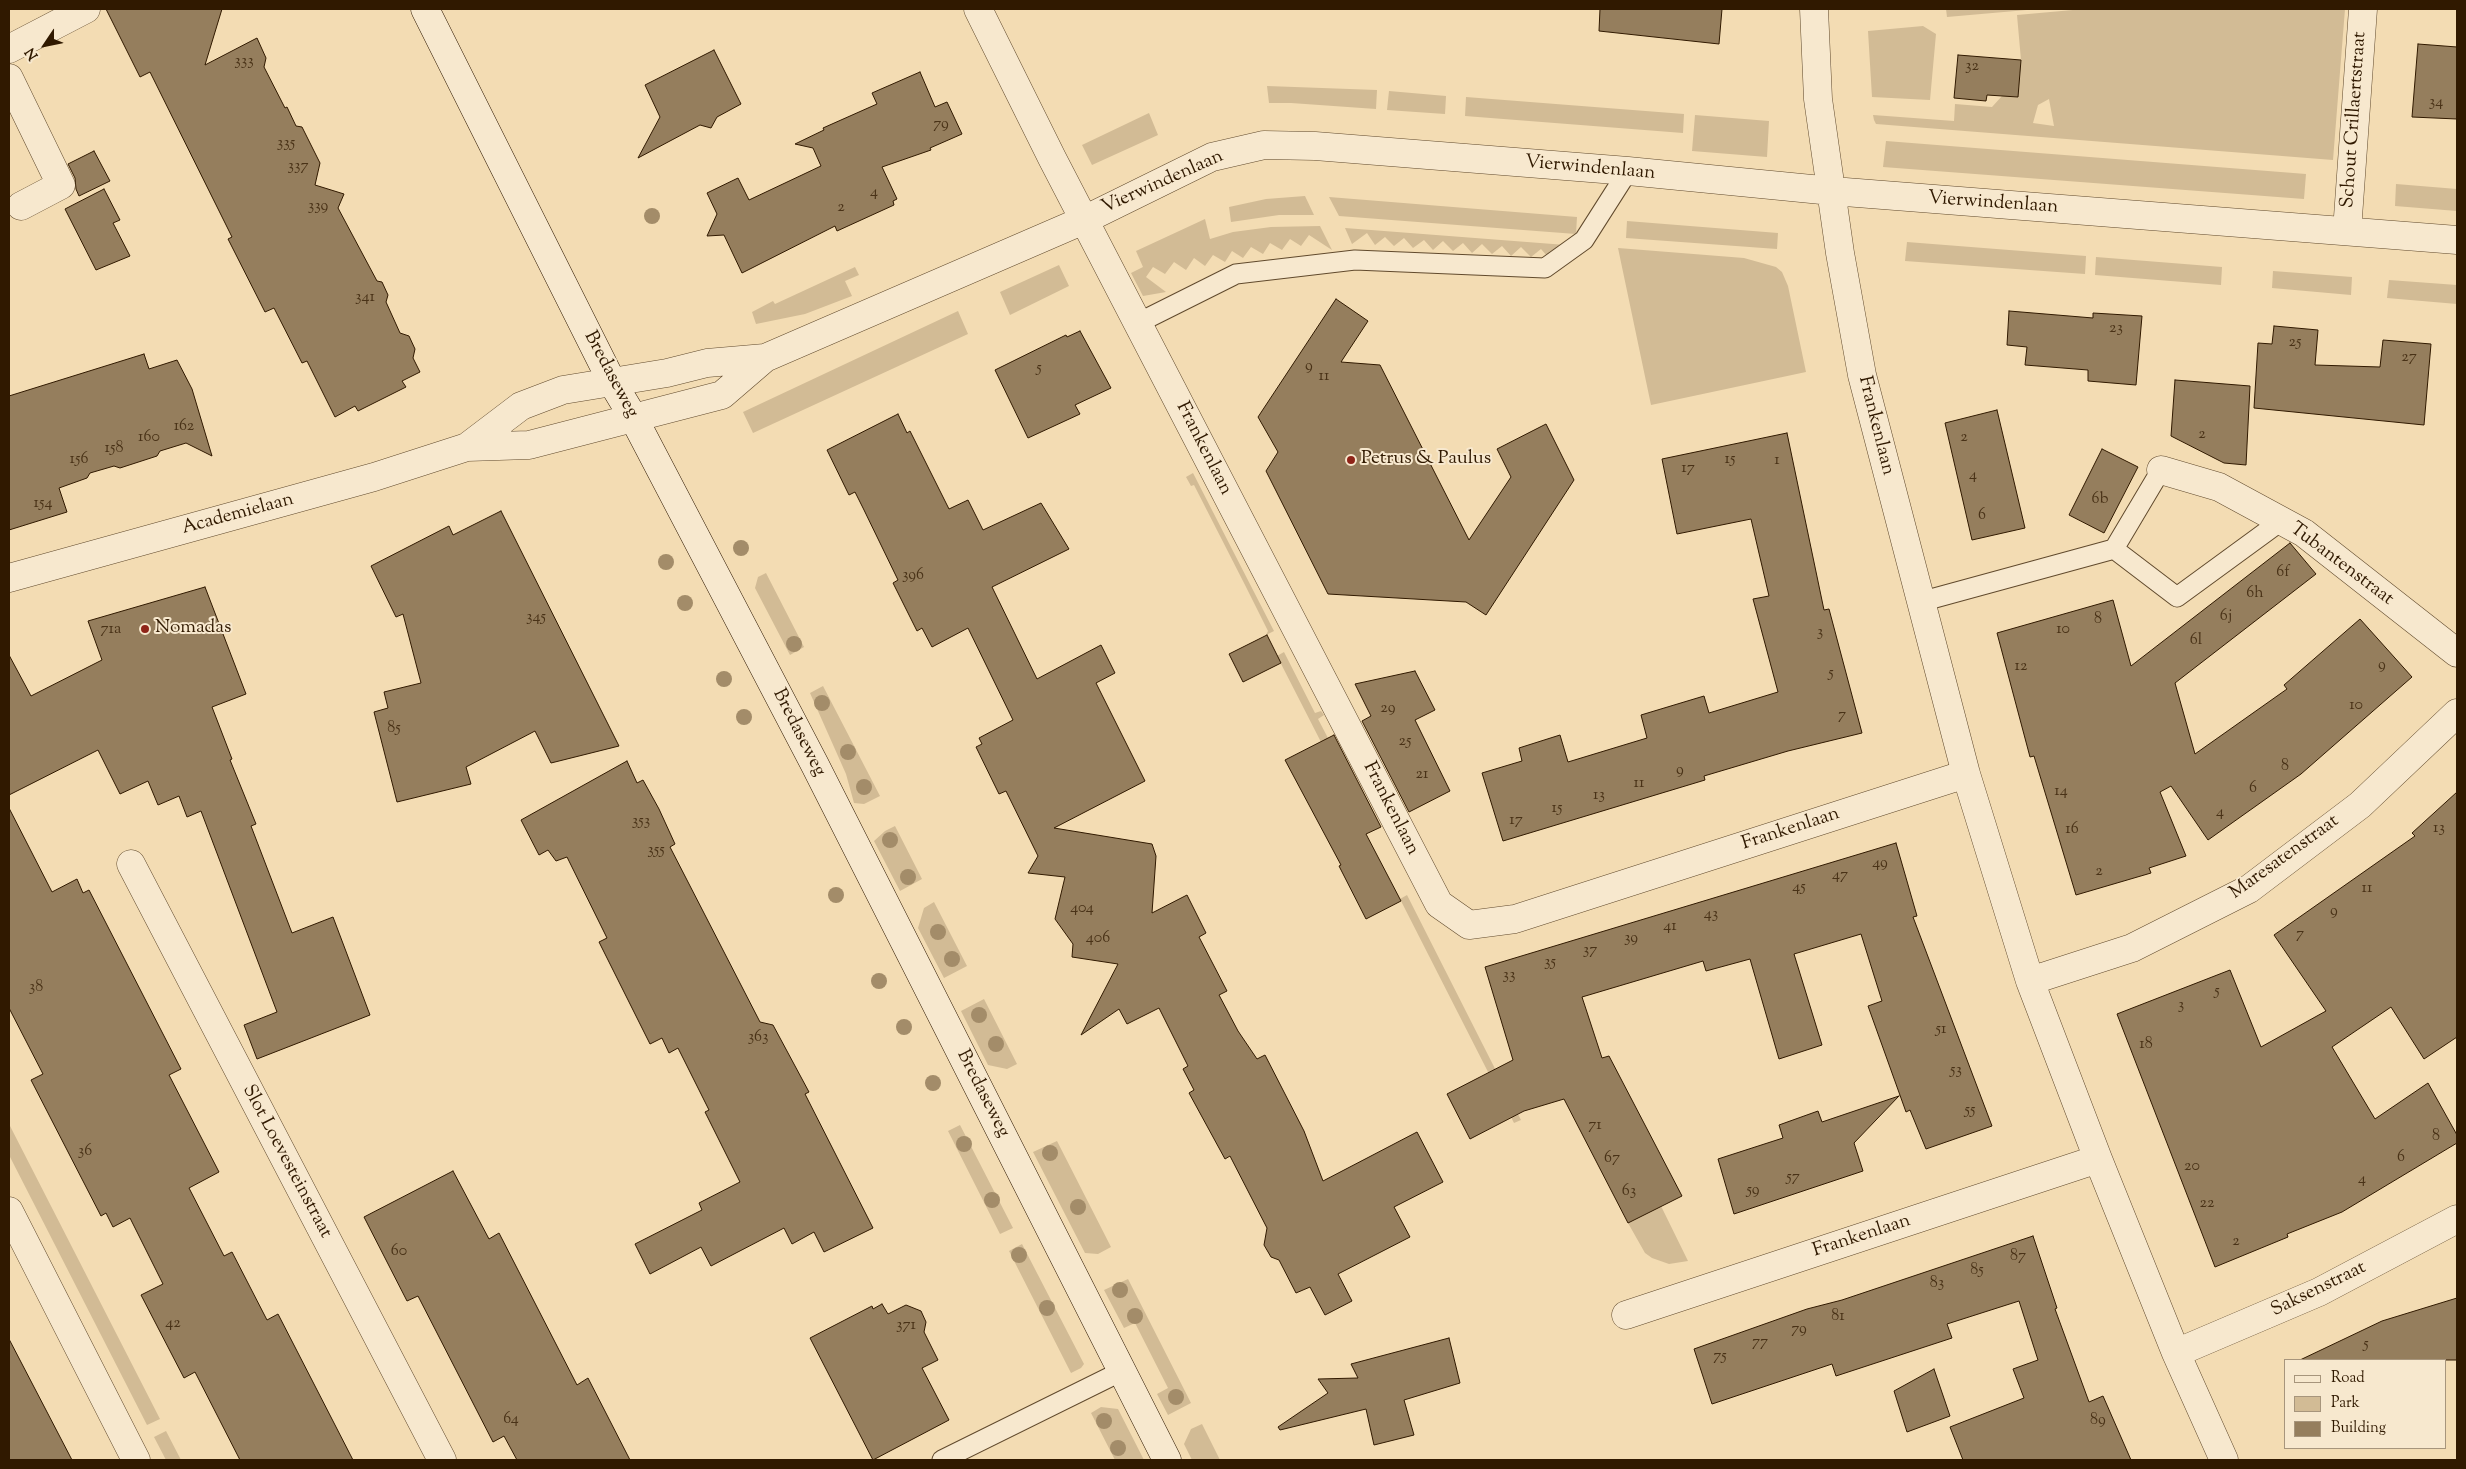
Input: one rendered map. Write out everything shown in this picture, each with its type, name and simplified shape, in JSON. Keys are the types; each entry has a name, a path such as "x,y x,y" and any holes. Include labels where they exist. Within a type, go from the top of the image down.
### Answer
{"street":[{"path":"9,49 86,9"},
{"name":"Bredaseweg","path":"425,9 612,382 633,417 815,765 1167,1460"},
{"name":"Frankenlaan","path":"978,9 1084,220 1439,904 1469,925 1515,920 1966,774"},
{"name":"Frankenlaan","path":"1814,9 1818,99 1840,253 1862,375 1966,774 2030,981 2098,1159 2176,1353 2224,1460"},
{"name":"Schout Crillaertstraat","path":"2347,232 2363,9"},
{"path":"9,78 61,185 20,206"},
{"name":"Vierwindenlaan","path":"633,417 722,395 765,358 1084,220 1212,156 1264,145 1315,146 1628,171 1832,191 2457,240"},
{"name":"Vierwindenlaan","path":"612,382 667,373 707,363 765,358"},
{"name":"Academielaan","path":"467,447 521,406 563,390 612,382"},
{"name":"Academielaan","path":"9,578 374,477 467,447 529,445 633,417"},
{"name":"Tubantenstraat","path":"2161,470 2219,487 2304,533 2457,653"},
{"name":"Maresatenstraat","path":"2030,981 2132,948 2249,890 2360,804 2457,713"},
{"name":"Slot Loevesteinstraat","path":"131,864 442,1460"},
{"name":"Frankenlaan","path":"1626,1315 2098,1159"},
{"path":"9,1211 136,1460"},
{"name":"Saksenstraat","path":"2176,1353 2319,1292 2457,1219"}],"lane":[{"path":"1138,323 1236,274 1355,260 1545,268 1584,240 1628,171"},
{"path":"1920,602 2114,548 2161,470"},
{"path":"2114,548 2177,597 2281,521"},
{"path":"942,1460 1122,1371"}],"green space":[{"path":"1946,9 2038,9 1947,17"},
{"path":"2084,9 2345,9 2333,160 1876,124 1873,115 1954,121 1955,104 1992,107 2002,96 2017,97 2021,60 2017,15","holes":["2049,99 2054,126 2033,123 2038,105"]},
{"path":"1923,26 1936,34 1930,100 1872,97 1868,31"},
{"path":"1267,86 1377,90 1376,109 1269,103"},
{"path":"1389,91 1446,96 1445,114 1387,110"},
{"path":"1466,97 1684,114 1683,133 1465,116"},
{"path":"1149,113 1158,135 1092,165 1082,145"},
{"path":"1695,115 1769,121 1767,157 1692,151"},
{"path":"1886,141 2306,174 2304,199 1883,167"},
{"path":"2396,184 2457,189 2457,211 2395,206"},
{"path":"1305,196 1314,215 1279,215 1231,222 1229,207 1266,199"},
{"path":"1329,197 1577,217 1576,234 1339,216"},
{"path":"1205,219 1210,239 1233,232 1271,227 1320,226 1332,250 1309,235 1301,246 1290,239 1282,250 1270,243 1263,254 1251,247 1243,258 1232,251 1225,262 1213,255 1205,266 1194,258 1186,270 1174,262 1165,274 1153,267 1146,277 1166,292 1143,296 1131,273 1143,267 1136,251"},
{"path":"1627,221 1778,233 1777,249 1626,238"},
{"path":"1345,228 1566,245 1554,264 1541,249 1531,257 1521,247 1511,256 1502,246 1492,254 1482,244 1472,253 1463,243 1453,251 1443,241 1433,250 1424,240 1413,248 1404,238 1394,246 1385,237 1375,245 1367,233 1352,244"},
{"path":"1907,242 2086,256 2085,274 1905,261"},
{"path":"1618,248 1744,258 1776,267 1782,272 1788,286 1806,372 1651,405"},
{"path":"2096,257 2222,267 2221,285 2095,275"},
{"path":"1059,265 1069,286 1010,315 1000,292"},
{"path":"855,267 859,275 845,281 852,296 805,314 756,324 752,312 773,301 775,304"},
{"path":"2273,271 2352,277 2351,295 2272,288"},
{"path":"2389,280 2457,285 2457,304 2387,298"},
{"path":"958,311 968,334 753,433 743,412"},
{"path":"1193,473 1274,631 1266,635 1268,631 1245,585 1194,485 1191,486 1186,477"},
{"path":"766,573 804,647 790,655 755,588 758,577"},
{"path":"1284,652 1315,713 1321,711 1324,715 1318,719 1329,740 1322,744 1277,656"},
{"path":"823,686 880,796 864,804 854,803 846,774 810,693"},
{"path":"895,826 922,879 900,891 874,841 885,831"},
{"path":"1407,895 1521,1120 1514,1123 1401,901 1400,899"},
{"path":"934,902 967,966 944,978 918,928 924,908"},
{"path":"984,999 1017,1064 1007,1069 988,1065 961,1011"},
{"path":"9,1124 160,1419 147,1425 9,1155"},
{"path":"960,1125 1013,1228 1000,1234 948,1131"},
{"path":"1057,1141 1111,1247 1098,1254 1085,1253 1033,1152"},
{"path":"1661,1206 1688,1261 1669,1264 1652,1258 1645,1253 1628,1223"},
{"path":"1022,1244 1084,1364 1081,1368 1071,1373 1009,1251"},
{"path":"1128,1279 1191,1403 1168,1415 1157,1394 1168,1388 1135,1323 1124,1328 1104,1290"},
{"path":"1101,1407 1118,1409 1144,1460 1115,1460 1091,1413"},
{"path":"1202,1424 1220,1460 1192,1460 1184,1444 1191,1429"},
{"path":"166,1431 181,1460 166,1460 154,1437"}],"building":[{"path":"106,9 222,9 205,65 257,38 266,58 264,67 296,126 302,127 320,163 315,185 344,194 338,208 377,281 382,282 388,295 386,302 400,333 409,336 415,349 413,358 420,372 402,381 406,387 358,411 355,406 335,417 307,361 302,363 274,308 265,312 228,239 232,237 150,72 140,77"},
{"path":"1600,9 1722,9 1719,44 1599,31"},
{"path":"2418,44 2457,47 2457,119 2412,117"},
{"path":"714,50 741,104 717,117 711,128 700,125 638,158 660,117 645,85"},
{"path":"1958,55 2021,60 2018,97 1987,95 1986,101 1954,98"},
{"path":"920,72 935,107 947,102 962,134 930,148 931,150 882,167 897,199 893,201 894,205 837,231 835,226 742,273 724,235 707,236 717,214 707,193 738,178 749,200 821,166 813,148 795,144 824,130 823,128 877,104 872,93"},
{"path":"94,151 110,181 79,196 75,178 68,164"},
{"path":"104,189 120,220 113,223 130,256 96,270 65,209"},
{"name":"Petrus & Paulus","path":"1336,299 1368,321 1341,362 1380,365 1469,540 1511,477 1497,449 1546,424 1574,480 1486,615 1466,602 1328,594 1266,471 1278,452 1258,417"},
{"path":"2009,311 2093,318 2093,313 2142,316 2136,385 2088,381 2088,370 2025,365 2027,347 2007,345"},
{"path":"2274,326 2318,330 2315,365 2380,367 2383,340 2431,344 2424,425 2254,408 2258,343 2272,344"},
{"path":"1080,331 1111,388 1075,405 1080,414 1028,438 995,370 1066,335 1067,337"},
{"path":"144,354 149,369 177,360 192,389 212,456 186,443 160,451 157,456 120,468 114,466 90,473 87,478 59,488 67,512 9,530 9,396"},
{"path":"2175,380 2250,386 2246,465 2224,463 2171,436"},
{"path":"1997,410 2025,528 1972,540 1945,423"},
{"path":"898,414 907,433 910,431 949,509 968,500 983,530 1041,503 1069,549 992,587 1037,679 1101,645 1115,673 1096,683 1145,781 1054,828 1152,844 1156,856 1152,913 1187,895 1206,933 1199,937 1227,991 1219,995 1238,1031 1257,1059 1265,1055 1304,1131 1323,1181 1417,1132 1443,1182 1394,1207 1410,1237 1338,1274 1352,1301 1325,1315 1310,1287 1296,1293 1279,1260 1271,1257 1264,1245 1267,1228 1230,1156 1225,1159 1189,1093 1194,1090 1183,1069 1188,1066 1159,1008 1127,1024 1119,1009 1081,1035 1118,964 1072,957 1073,944 1055,919 1065,877 1028,873 1038,856 1006,791 999,794 976,747 982,744 979,738 1013,720 968,628 932,647 922,628 917,631 893,583 898,580 864,510 855,492 849,495 827,450"},
{"path":"1787,433 1824,610 1829,609 1862,733 1788,751 1704,776 1705,780 1503,841 1482,773 1522,761 1519,748 1560,735 1568,762 1647,738 1641,715 1704,696 1709,713 1778,692 1753,599 1769,596 1751,519 1677,534 1662,459"},
{"path":"2102,449 2138,467 2104,533 2069,515"},
{"path":"501,511 619,746 551,763 535,731 466,767 471,784 397,802 374,712 388,708 384,692 421,683 403,614 396,617 371,566 449,526 453,535"},
{"path":"2290,543 2316,574 2175,683 2195,754 2287,689 2284,685 2360,619 2412,677 2301,774 2208,840 2171,786 2160,792 2186,856 2149,868 2151,873 2076,895 2034,756 2030,757 1997,633 2113,600 2131,666"},
{"path":"205,587 246,694 212,707 232,759 230,760 256,824 251,826 292,933 333,917 370,1015 257,1059 244,1025 277,1012 201,811 187,817 179,796 158,805 148,781 120,794 98,750 9,795 9,655 31,696 102,660 88,621"},
{"path":"1267,635 1281,663 1243,682 1229,654"},
{"path":"1415,671 1435,710 1415,720 1450,791 1409,812 1362,721 1371,716 1355,684"},
{"path":"1334,735 1381,827 1366,834 1401,901 1366,919 1339,866 1341,865 1285,760"},
{"path":"627,761 637,783 643,780 659,809 675,844 670,847 760,1022 773,1025 809,1092 805,1094 873,1228 824,1252 814,1232 792,1244 784,1228 711,1266 701,1247 650,1274 635,1244 702,1210 699,1203 740,1182 705,1112 709,1110 678,1048 669,1053 662,1038 650,1044 599,942 607,938 567,857 556,861 548,850 539,855 521,820"},
{"path":"2457,792 2457,1037 2424,1059 2391,1007 2332,1047 2375,1119 2428,1083 2457,1135 2457,1143 2342,1212 2287,1234 2288,1237 2215,1267 2117,1014 2230,970 2261,1047 2326,1011 2274,935 2415,836 2412,833"},
{"path":"9,808 52,892 77,879 83,893 89,890 181,1069 169,1075 219,1172 189,1188 224,1256 232,1252 267,1320 278,1314 353,1460 240,1460 195,1372 184,1378 141,1295 163,1284 130,1218 113,1227 106,1213 101,1216 31,1080 43,1074 9,1008"},
{"path":"1896,843 1917,916 1913,917 1992,1126 1926,1149 1910,1110 1906,1112 1868,1006 1882,1001 1861,934 1794,954 1822,1045 1779,1059 1750,959 1706,971 1703,961 1582,997 1602,1058 1609,1056 1682,1196 1628,1223 1564,1099 1524,1111 1470,1139 1447,1094 1513,1060 1485,967"},
{"path":"1899,1096 1854,1143 1863,1171 1734,1214 1718,1159 1783,1138 1779,1125 1818,1111 1822,1122"},
{"path":"453,1171 489,1239 499,1233 577,1385 588,1378 630,1460 517,1460 504,1436 493,1442 418,1296 407,1301 364,1217"},
{"path":"2033,1236 2057,1308 2055,1309 2089,1402 2103,1396 2131,1460 1963,1460 1950,1427 2024,1398 2013,1369 2038,1360 2019,1301 1947,1324 1952,1338 1836,1376 1832,1364 1712,1404 1694,1349 1807,1309 1842,1300"},
{"path":"2457,1298 2457,1360 2302,1359 2382,1321"},
{"path":"882,1304 888,1314 906,1305 921,1311 926,1322 924,1332 938,1360 922,1368 949,1420 873,1460 810,1338 872,1306 873,1309"},
{"path":"1449,1338 1460,1383 1404,1400 1414,1435 1374,1445 1366,1409 1280,1430 1278,1427 1328,1393 1318,1379 1358,1378 1351,1364"},
{"path":"9,1339 72,1460 9,1460"},
{"path":"1934,1369 1950,1416 1907,1432 1894,1391"}],"place":[{"name":"Petrus & Paulus","path":"1351,460"},
{"name":"Nomadas","path":"145,629"}]}
